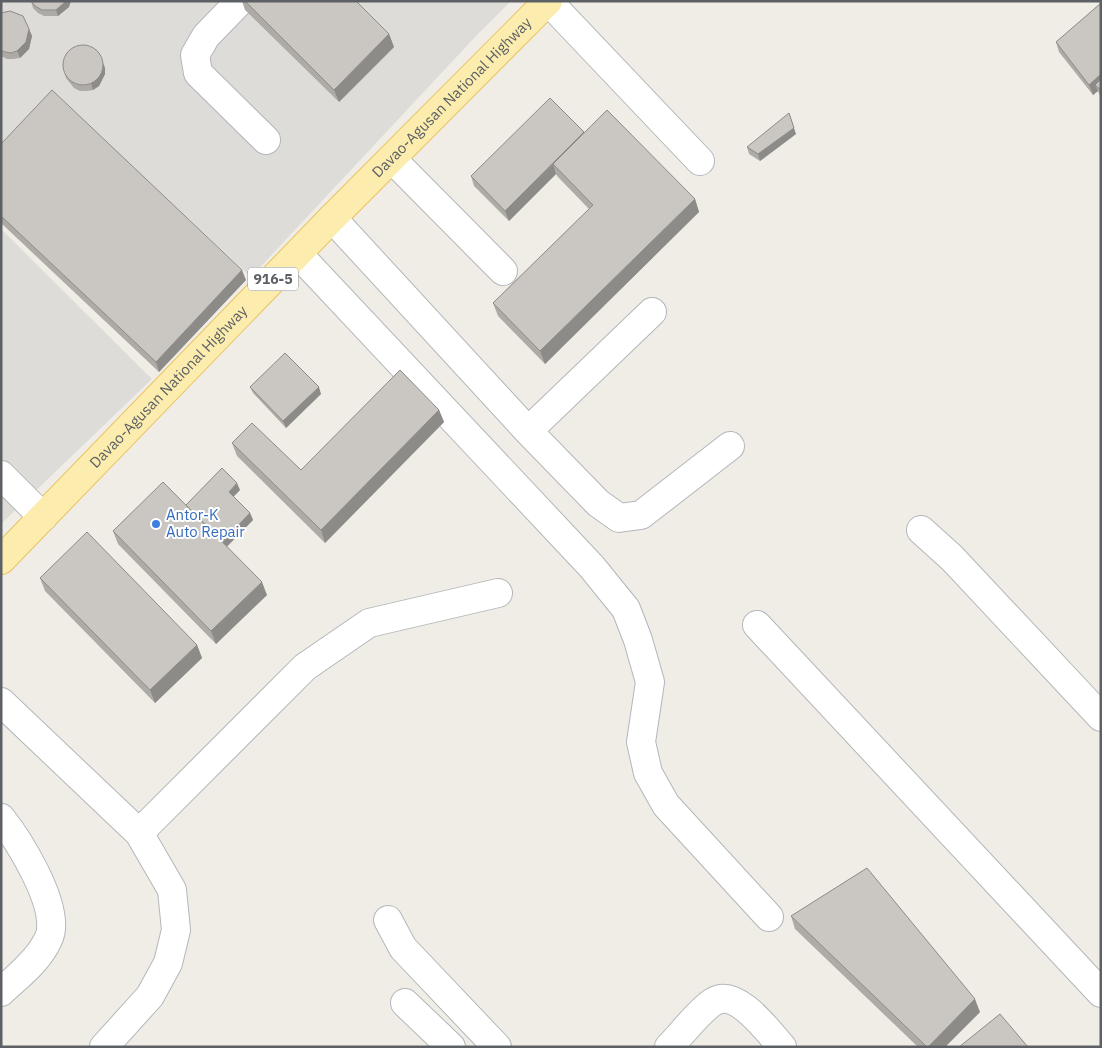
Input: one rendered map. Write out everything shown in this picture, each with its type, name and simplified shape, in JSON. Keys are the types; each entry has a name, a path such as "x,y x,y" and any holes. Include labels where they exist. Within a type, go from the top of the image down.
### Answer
{"main road":[{"name":"Davao-Agusan National Highway","path":"1,560 332,218 548,1"}],"street":[{"path":"240,1 206,36 195,55 198,74 266,140"},
{"path":"548,1 700,161"},
{"path":"392,159 503,271"},
{"path":"332,218 528,430 598,502 619,518 641,515 730,446"},
{"path":"298,254 592,567 626,609 638,640 650,682 641,742 648,773 666,805 769,917"},
{"path":"528,430 652,312"},
{"path":"1,475 43,517"},
{"path":"921,530 952,558 1101,717"},
{"path":"139,833 305,667 369,623 498,594"},
{"path":"757,625 1101,994"},
{"path":"1,702 139,833 172,890 176,930 168,964 150,996 104,1047"},
{"path":"1,818 29,861 49,906 51,930 44,946 34,961 1,992"},
{"path":"388,920 403,948 497,1047"},
{"path":"669,1047 714,1001 729,998 741,1004 782,1047"},
{"path":"406,1003 451,1047"}],"shaded area":[{"path":"1,1 511,1 251,277 55,95 1,146"},
{"path":"1,229 152,379 1,524"}],"building":[{"path":"31,1 66,1 56,10 42,10"},
{"path":"245,1 356,1 389,34 334,90"},
{"path":"1101,3 1101,74 1089,85 1056,42"},
{"path":"10,11 23,16 29,29 26,42 17,51 11,53 1,50 1,13"},
{"path":"83,45 97,51 103,65 97,79 83,85 69,79 63,65 69,51"},
{"path":"1101,79 1101,90 1095,85"},
{"path":"52,90 242,270 156,362 1,216 1,144"},
{"path":"550,98 584,132 505,211 471,176"},
{"path":"607,110 695,199 540,351 493,303 593,205 553,164"},
{"path":"789,113 794,128 758,154 747,147"},
{"path":"285,353 319,387 283,421 250,387"},
{"path":"400,370 439,410 321,530 232,443 252,423 301,470"},
{"path":"222,468 237,483 229,492 250,513 222,542 186,505"},
{"path":"163,482 262,582 211,631 113,531"},
{"path":"87,532 197,645 150,690 40,578"},
{"path":"867,868 975,999 928,1047 791,916"},
{"path":"1000,1014 1028,1047 959,1047"}],"place":[{"name":"Antor-K Auto Repair","path":"156,524"}]}
